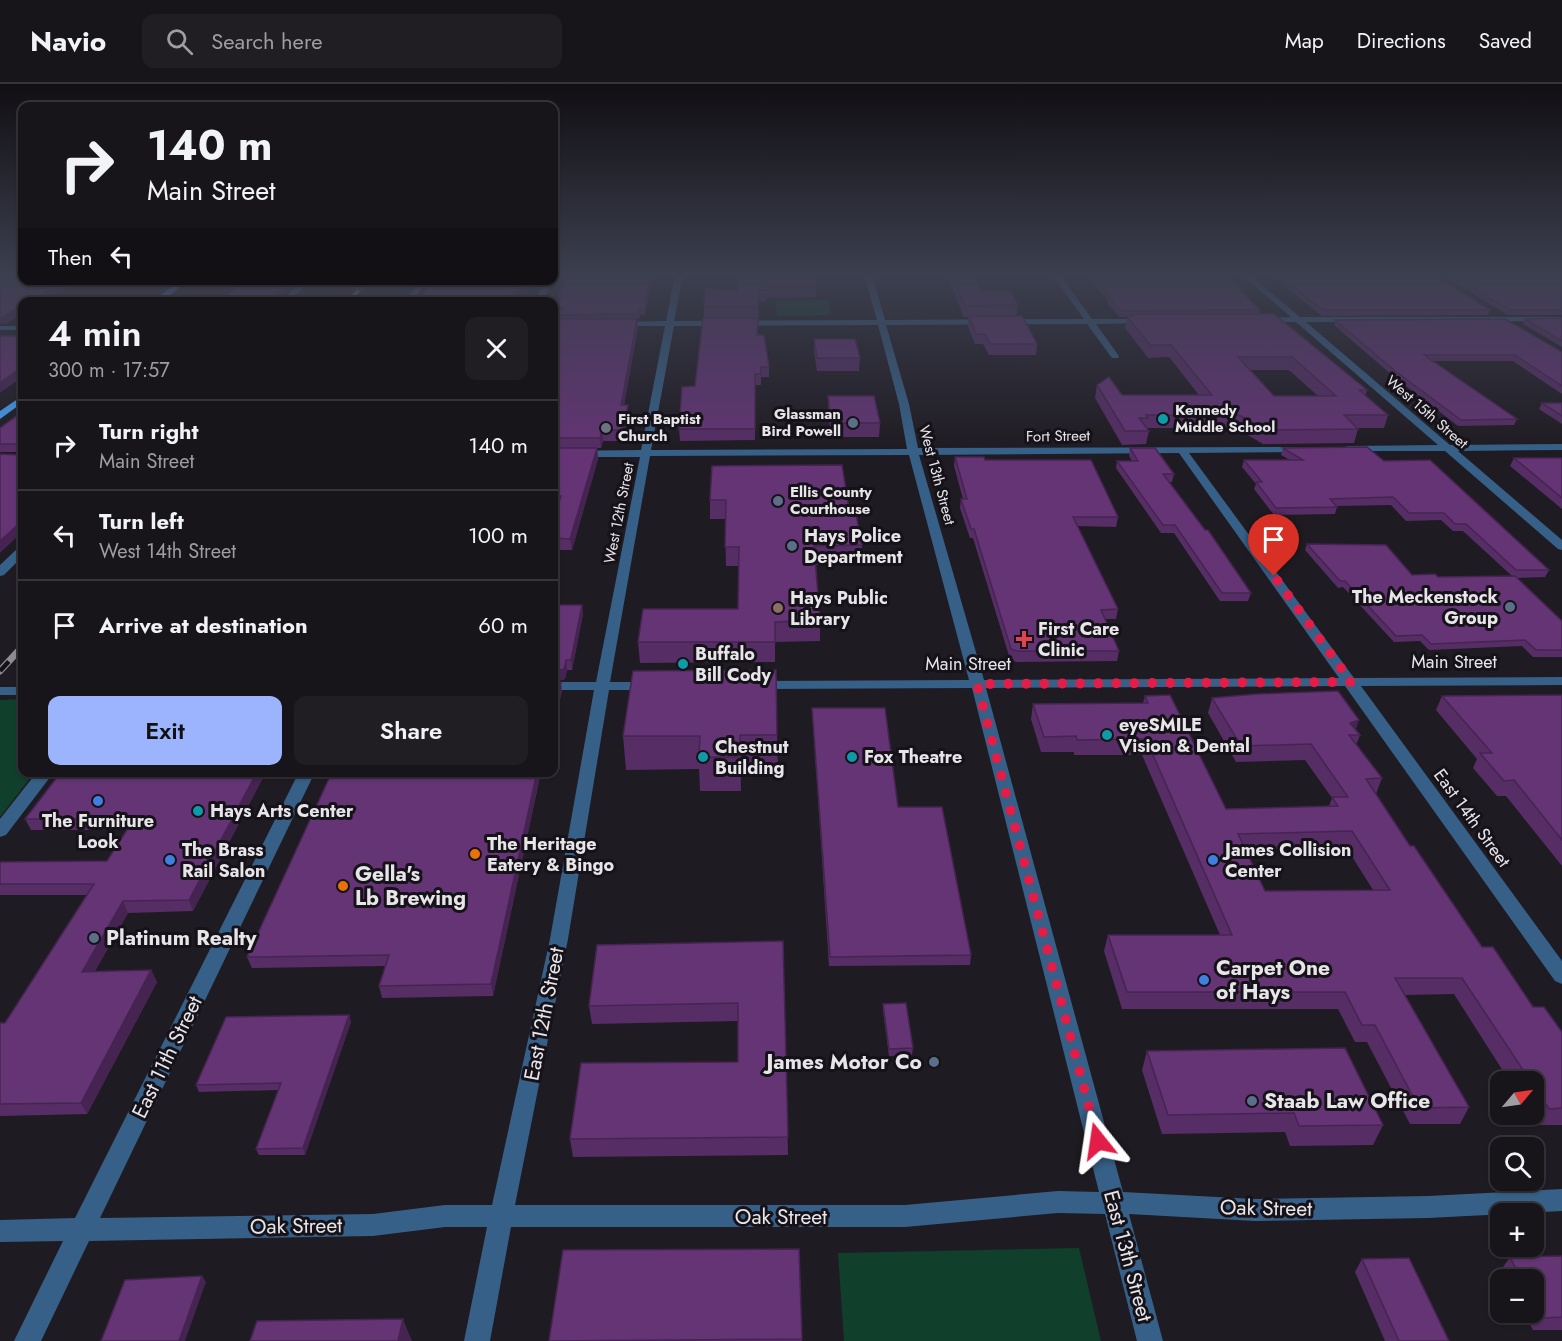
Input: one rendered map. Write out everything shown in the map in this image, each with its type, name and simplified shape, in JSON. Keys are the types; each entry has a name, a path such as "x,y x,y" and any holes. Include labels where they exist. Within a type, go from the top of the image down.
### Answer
{"main road":[{"path":"0,416 18,402"}],"street":[{"name":"West 12th Street","path":"602,686 668,334"},
{"name":"West 13th Street","path":"884,334 977,684"},
{"path":"1099,334 1115,356"},
{"name":"West 15th Street","path":"1315,334 1562,546"},
{"path":"1338,448 1562,447"},
{"name":"Fort Street","path":"558,454 1315,448"},
{"name":"East 14th Street","path":"1182,450 1562,976"},
{"path":"0,572 18,555"},
{"name":"Main Street","path":"744,685 1562,681"},
{"name":"East 13th Street","path":"977,684 1150,1341"},
{"path":"558,686 665,686"},
{"name":"East 12th Street","path":"477,1341 559,939 602,686"},
{"path":"0,691 18,691"},
{"path":"0,831 42,777"},
{"name":"East 11th Street","path":"27,1341 305,777"},
{"name":"Oak Street","path":"0,1231 373,1225 445,1216 501,1215 893,1216 1058,1202 1255,1210 1428,1207 1562,1200"}],"green space":[{"path":"18,699 18,777 31,777 0,817 0,700"},
{"path":"1079,1248 1101,1341 844,1341 838,1253"}],"building":[{"path":"558,334 634,334 621,405 628,405 623,430 602,430 600,438 558,438"},
{"path":"701,334 764,335 769,367 761,367 761,374 755,374 755,429 679,429 682,387 695,386"},
{"path":"976,334 1031,334 1037,344 990,344 985,334"},
{"path":"1141,334 1298,334 1367,390 1359,390 1388,415 1344,415 1358,429 1266,430 1239,415 1146,415 1148,418 1139,418 1149,431 1125,431 1097,385 1109,377 1122,395 1212,395 1171,345 1150,345","holes":["1238,357 1292,357 1336,396 1274,396"]},
{"path":"1351,334 1530,334 1562,352 1562,386 1515,355 1424,355 1517,419 1461,420 1394,370"},
{"path":"1550,334 1562,334 1562,341"},
{"path":"0,336 18,336 18,370 0,383"},
{"path":"814,339 855,339 860,358 817,358"},
{"path":"828,396 874,396 880,423 831,423"},
{"path":"1542,403 1562,403 1562,416"},
{"path":"18,415 18,444 0,444 0,428"},
{"path":"1367,447 1384,461 1430,460 1549,570 1516,570 1466,524 1455,524 1444,513 1409,513 1393,497 1330,499 1337,507 1276,508 1256,482 1262,482 1244,460 1303,460 1283,448"},
{"path":"558,448 597,448 570,539 558,538 558,505 561,496 558,496"},
{"path":"1130,448 1155,448 1174,474 1163,474 1205,530 1208,530 1251,593 1222,593 1175,525 1163,525 1117,461 1138,461"},
{"path":"0,454 18,455 18,525 0,541"},
{"path":"955,457 984,457 985,460 1091,460 1118,517 1073,517 1118,609 1101,610 1119,651 1017,651 1011,649 974,529 971,529 961,499 967,499"},
{"path":"1514,458 1562,458 1562,498"},
{"path":"842,465 849,509 855,509 862,545 814,546 820,620 775,622 775,642 638,642 643,609 738,609 739,547 725,547 726,500 710,500 712,466"},
{"path":"1307,544 1386,545 1412,575 1515,576 1562,621 1562,650 1536,650 1525,640 1431,644 1422,635 1396,636 1345,581 1340,581"},
{"path":"558,605 582,605 571,660 566,660 564,669 558,670"},
{"path":"776,670 777,735 740,735 740,757 699,757 700,736 623,736 633,671"},
{"path":"1338,691 1359,720 1350,723 1360,735 1349,735 1382,778 1366,779 1410,846 1414,846 1482,947 1493,947 1533,1007 1544,1007 1562,1032 1562,1108 1549,1109 1544,1102 1544,1071 1524,1071 1462,978 1395,978 1469,1107 1419,1108 1375,1025 1362,1025 1345,992 1127,992 1108,935 1232,935 1146,739 1077,740 1076,736 1044,737 1033,704 1148,703 1145,696 1170,695 1226,809 1338,806 1332,797 1348,797 1311,744 1241,746 1212,698","holes":["1352,831 1390,890 1265,891 1238,834"]},
{"path":"1562,695 1562,840 1514,780 1504,781 1480,753 1492,753 1442,696"},
{"path":"812,708 885,708 898,807 942,807 971,955 830,957"},
{"path":"57,777 254,777 189,900 123,901 82,972 151,970 81,1103 0,1104 0,1023 5,1023 94,884 0,884 0,862 107,861 134,819 25,819"},
{"path":"330,777 536,777 491,984 379,986 389,955 247,957"},
{"path":"783,941 788,1137 570,1139 581,1063 738,1062 738,1003 589,1006 597,945"},
{"path":"906,1003 913,1048 889,1049 883,1004"},
{"path":"349,1015 303,1148 256,1149 281,1083 196,1085 226,1017"},
{"name":"Staab Law Office","path":"1345,1048 1383,1125 1299,1126 1294,1113 1168,1115 1147,1051"},
{"path":"799,1249 802,1339 549,1341 563,1250"},
{"path":"1562,1256 1562,1317 1544,1318 1544,1269 1516,1269 1510,1257"},
{"path":"1409,1258 1449,1341 1399,1341 1362,1259"},
{"path":"202,1276 179,1341 101,1341 125,1280"},
{"path":"403,1319 398,1341 250,1341 257,1321"}],"railway":[{"path":"0,671 18,651"}],"place":[{"name":"Kennedy Middle School","path":"1163,419"},
{"name":"Glassman Bird Powell","path":"853,423"},
{"name":"First Baptist Church","path":"606,428"},
{"name":"Ellis County Courthouse","path":"778,501"},
{"name":"Hays Police Department","path":"792,546"},
{"name":"The Meckenstock Group","path":"1510,607"},
{"name":"Hays Public Library","path":"778,608"},
{"name":"First Care Clinic","path":"1024,639"},
{"name":"Buffalo Bill Cody","path":"683,664"},
{"name":"eyeSMILE Vision & Dental","path":"1107,735"},
{"name":"Chestnut Building","path":"703,757"},
{"name":"Fox Theatre","path":"852,757"},
{"name":"The Furniture Look","path":"98,801"},
{"name":"Hays Arts Center","path":"198,811"},
{"name":"The Heritage Eatery & Bingo","path":"475,854"},
{"name":"The Brass Rail Salon","path":"170,860"},
{"name":"James Collision Center","path":"1213,860"},
{"name":"Gella's Lb Brewing","path":"343,886"},
{"name":"Platinum Realty","path":"94,938"},
{"name":"Carpet One of Hays","path":"1204,980"},
{"name":"James Motor Co","path":"934,1062"},
{"name":"Staab Law Office","path":"1252,1101"}],"route":[{"path":"1098,1141 977,684 1351,682 1274,576"}]}
